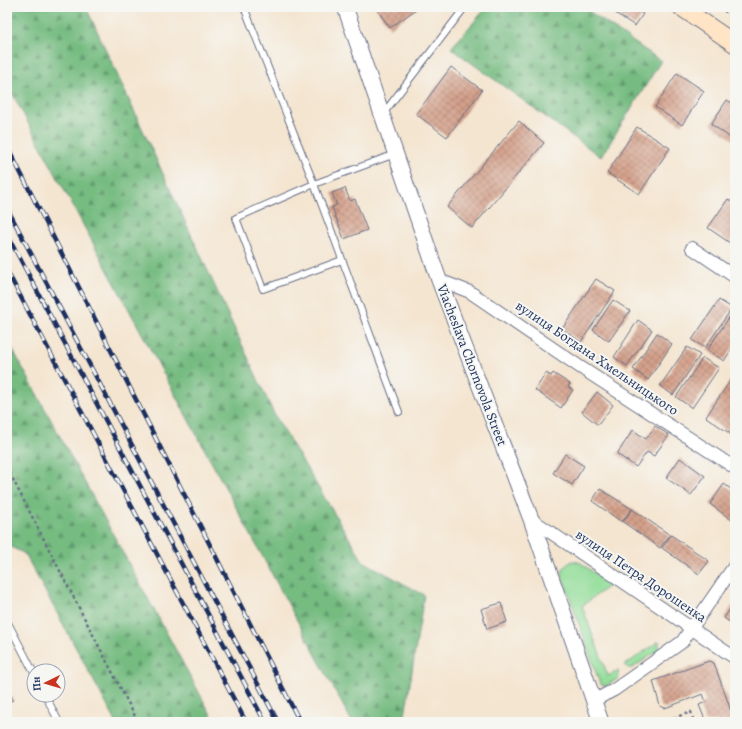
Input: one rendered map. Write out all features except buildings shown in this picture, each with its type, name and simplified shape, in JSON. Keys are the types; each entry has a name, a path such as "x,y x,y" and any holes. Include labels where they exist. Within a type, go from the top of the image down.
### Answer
{"main road":[{"path":"681,7 735,44"}],"street":[{"name":"Viacheslava Chornovola Street","path":"345,7 439,280 531,519 601,722"},
{"path":"692,248 735,277"},
{"name":"вулиця Богдана Хмельницького","path":"439,280 470,292 580,367 735,468"},
{"name":"вулиця Петра Дорошенка","path":"531,519 735,658"},
{"path":"593,701 614,690 682,642 735,565"}],"lane":[{"path":"244,7 314,184 398,412"},
{"path":"383,114 465,7"},
{"path":"342,260 263,289 236,218 314,184 396,153"},
{"path":"7,621 29,663"},
{"path":"49,703 60,722"}],"path":[{"path":"719,7 735,18"},
{"path":"7,468 138,722"},
{"path":"662,722 691,712 694,722"}],"green space":[{"path":"7,7 86,7 274,414 363,561 424,595 404,722 352,722 7,84"},
{"path":"487,7 583,7 661,61 601,157 451,48"},
{"path":"7,339 215,722 116,722 25,554 7,545"},
{"path":"573,561 581,563 610,585 582,606 608,676 618,670 619,678 606,686 600,684 562,575 565,566"},
{"path":"659,641 659,650 632,668 628,668 625,665"}],"railway":[{"path":"7,146 300,722"},
{"path":"7,208 278,722"},
{"path":"7,234 265,722"},
{"path":"7,271 246,722"}]}
